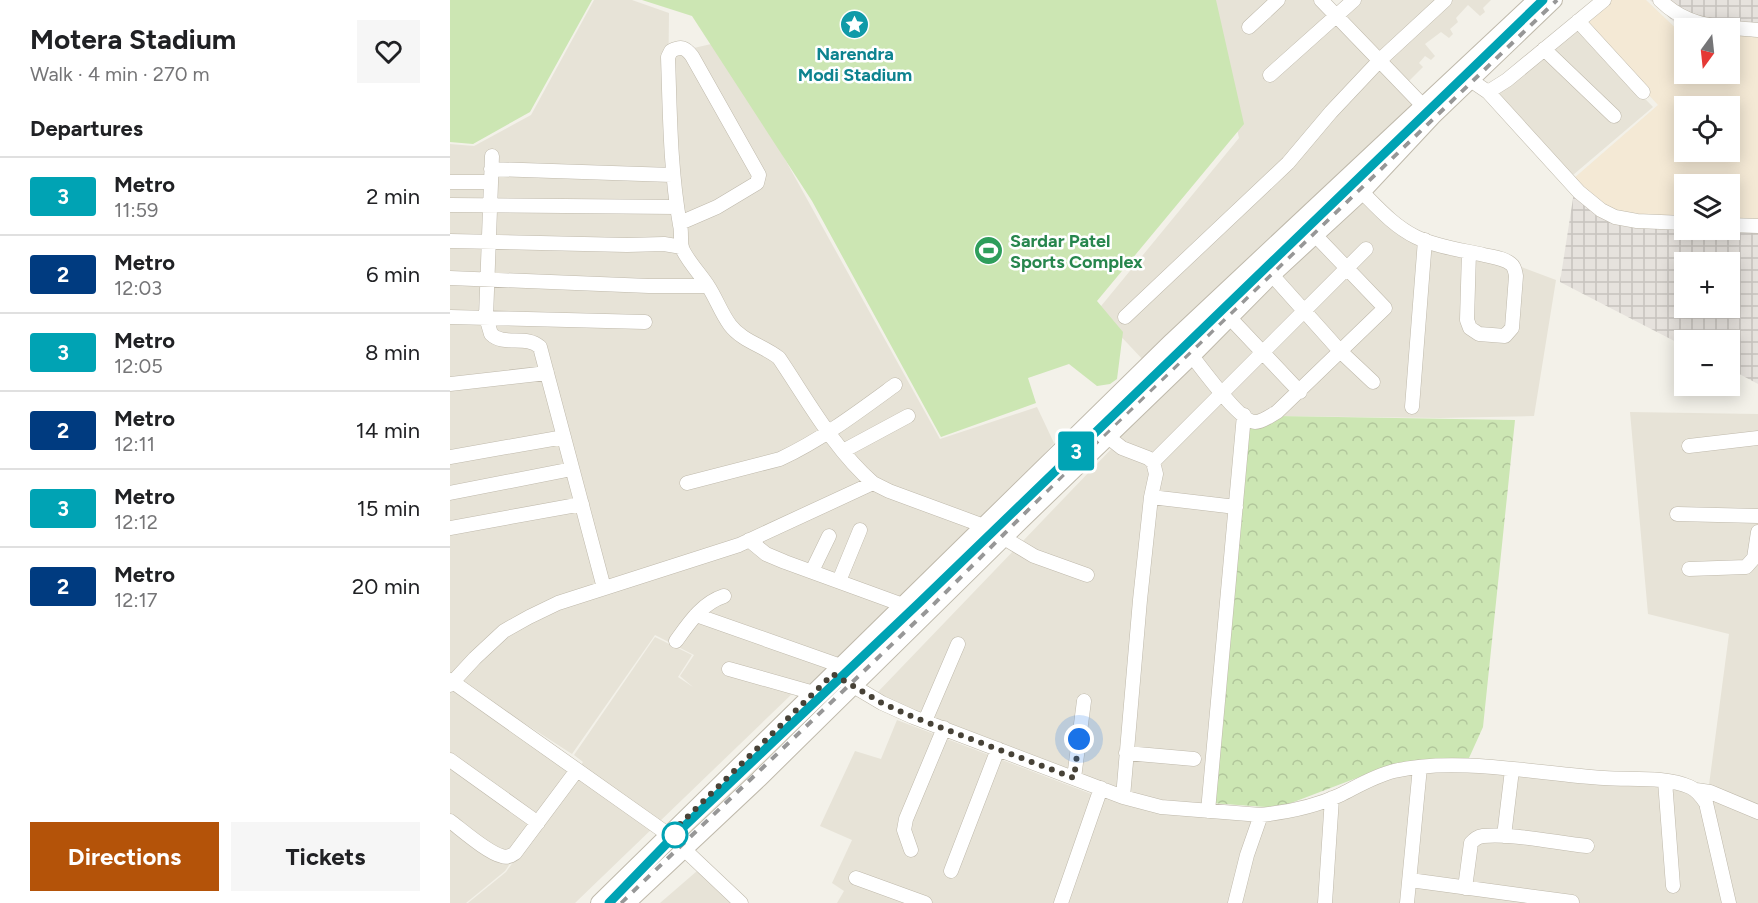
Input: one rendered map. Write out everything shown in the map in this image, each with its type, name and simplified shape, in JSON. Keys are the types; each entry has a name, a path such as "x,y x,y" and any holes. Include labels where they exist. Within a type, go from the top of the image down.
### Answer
{"street":[{"path":"1249,27 1278,0"},
{"path":"1321,0 1428,110"},
{"path":"1270,75 1354,0"},
{"path":"1125,317 1288,163 1331,112 1380,60 1445,0"},
{"path":"1464,76 1536,0"},
{"path":"599,903 1180,333 1464,76 1554,0"},
{"path":"1488,92 1507,80 1604,0"},
{"path":"1660,0 1682,18 1697,23 1758,30"},
{"path":"1578,21 1643,92"},
{"path":"680,223 717,207 757,183 759,179 759,175 692,56 686,48 681,47 671,51 668,57 672,175 677,207 680,223 683,237 682,247 708,286 730,326 779,358 843,451 856,468 873,483 984,526 1034,556 1087,574"},
{"path":"1544,49 1614,116"},
{"path":"1464,76 1488,92 1579,192 1601,210 1615,217 1637,221 1674,223"},
{"path":"627,903 1192,356 1272,275 1362,192 1428,110"},
{"path":"450,182 491,169 672,175"},
{"path":"491,169 486,317 490,334 494,338 531,341 540,347 604,588"},
{"path":"1362,192 1400,228 1425,240 1503,260 1515,268 1512,328 1505,336 1479,334 1470,328 1467,320 1469,252"},
{"path":"450,205 677,207"},
{"path":"1740,225 1758,226"},
{"path":"1192,356 1235,409 1251,421 1257,422 1277,412 1300,392 1385,308 1315,235"},
{"path":"1412,407 1425,240"},
{"path":"450,241 664,244 682,247"},
{"path":"1152,462 1366,249"},
{"path":"1272,275 1340,351 1373,382"},
{"path":"450,278 649,286 708,286"},
{"path":"450,317 645,322"},
{"path":"1230,318 1300,392"},
{"path":"450,384 547,373"},
{"path":"687,483 780,459 829,432 895,386"},
{"path":"1208,812 1244,415"},
{"path":"843,451 908,416"},
{"path":"1089,422 1122,448 1148,458 1156,474 1151,497 1123,797"},
{"path":"450,457 564,437"},
{"path":"1689,446 1758,438"},
{"path":"450,493 572,469"},
{"path":"741,903 669,835 451,682 504,631 558,603 749,540 873,483"},
{"path":"1151,497 1236,507"},
{"path":"450,528 582,504"},
{"path":"1677,514 1758,516"},
{"path":"838,581 861,530"},
{"path":"1689,569 1746,567 1754,558 1758,532"},
{"path":"812,571 828,536"},
{"path":"749,540 766,554 903,605"},
{"path":"676,641 696,615 715,599 724,596"},
{"path":"696,615 837,670 853,686 882,703 925,721 1123,797 1161,807 1261,815 1291,812 1316,805 1367,780 1395,771 1453,765 1665,781 1710,792 1758,812"},
{"path":"925,721 958,644"},
{"path":"729,669 814,693"},
{"path":"1074,778 1083,701"},
{"path":"911,850 904,830 906,819 944,728"},
{"path":"951,872 998,749"},
{"path":"1126,753 1194,759"},
{"path":"450,760 538,823"},
{"path":"1407,903 1420,768"},
{"path":"450,821 495,854 504,857 511,856 577,770"},
{"path":"1504,836 1512,770"},
{"path":"1665,781 1673,886"},
{"path":"1060,903 1101,788"},
{"path":"1696,790 1706,803 1729,903"},
{"path":"1325,903 1332,798"},
{"path":"1235,903 1247,855 1261,815"},
{"path":"1465,888 1471,843 1481,836 1504,836 1587,846"},
{"path":"856,878 925,903"},
{"path":"1410,880 1572,902"}],"shaded area":[{"path":"594,0 632,0 669,13 667,182 683,253 706,291 775,363 861,483 976,527 806,695 794,692 575,903 468,903 506,872 583,762 574,755 655,637 692,655 678,677 693,687 680,676 694,655 655,635 572,754 459,681 475,660 558,600 450,677 450,144 474,146 531,115"},
{"path":"1208,0 1316,0 1418,106 1145,362 1097,311 1239,138"},
{"path":"1358,0 1491,0 1483,8 1485,12 1480,16 1468,5 1456,18 1458,22 1450,29 1453,34 1449,38 1441,32 1425,44 1435,56 1431,60 1425,56 1419,63 1423,67 1406,84 1341,16"},
{"path":"1607,0 1646,0 1674,27 1674,84 1740,84 1740,36 1758,36 1758,219 1740,219 1740,174 1674,174 1674,217 1638,216 1615,212 1573,179 1658,105 1582,22"},
{"path":"1650,0 1758,0 1758,34 1740,30 1740,18 1674,18 1674,22"},
{"path":"1576,28 1653,107 1573,175 1496,94"},
{"path":"720,42 940,439 1037,407 1054,443 982,521 891,487 857,467 781,356 743,331 685,252 672,53"},
{"path":"1574,192 1599,213 1674,228 1674,240 1740,240 1740,228 1758,228 1758,384 1740,374 1740,330 1674,330 1674,341 1560,282"},
{"path":"1365,196 1400,228 1503,260 1556,280 1534,416 1440,418 1277,416 1203,804 1256,818 1232,903 1066,903 1102,791 1120,793 874,696 1116,444 1111,440"},
{"path":"1630,412 1758,414 1758,903 1730,903 1707,800 1729,634 1648,614"},
{"path":"450,686 571,771 505,871 466,903 450,903"},
{"path":"897,720 1094,795 1058,903 837,903 844,891 832,883 852,840 820,826 855,751 881,759"},
{"path":"1425,771 1505,774 1689,789 1702,799 1726,903 1237,903 1263,819 1366,783"},
{"path":"697,871 731,903 660,903"}],"green space":[{"path":"450,0 592,0 530,112 473,144 450,142"},
{"name":"Sardar Patel Sports Complex","path":"642,0 1216,0 1244,124 1097,301 1123,332 1117,379 1110,384 1097,386 1069,364 1028,378 1036,403 941,437 812,201 692,16"},
{"path":"1277,416 1515,420 1483,727 1469,758 1396,763 1278,808 1211,803 1239,423"}],"railway":[{"path":"1219,312 1543,0"},
{"path":"621,903 930,608 1075,463 1557,0"},
{"path":"609,903 674,836 1027,498"}],"metro line":[{"name":"3","path":"609,903 674,836 920,602 1543,0"}],"place":[{"name":"Narendra Modi Stadium","path":"855,25"},
{"name":"Sardar Patel Sports Complex","path":"989,251"}],"route":[{"path":"675,835 669,835 833,674 882,703 913,717 1074,778 1079,739"}]}
